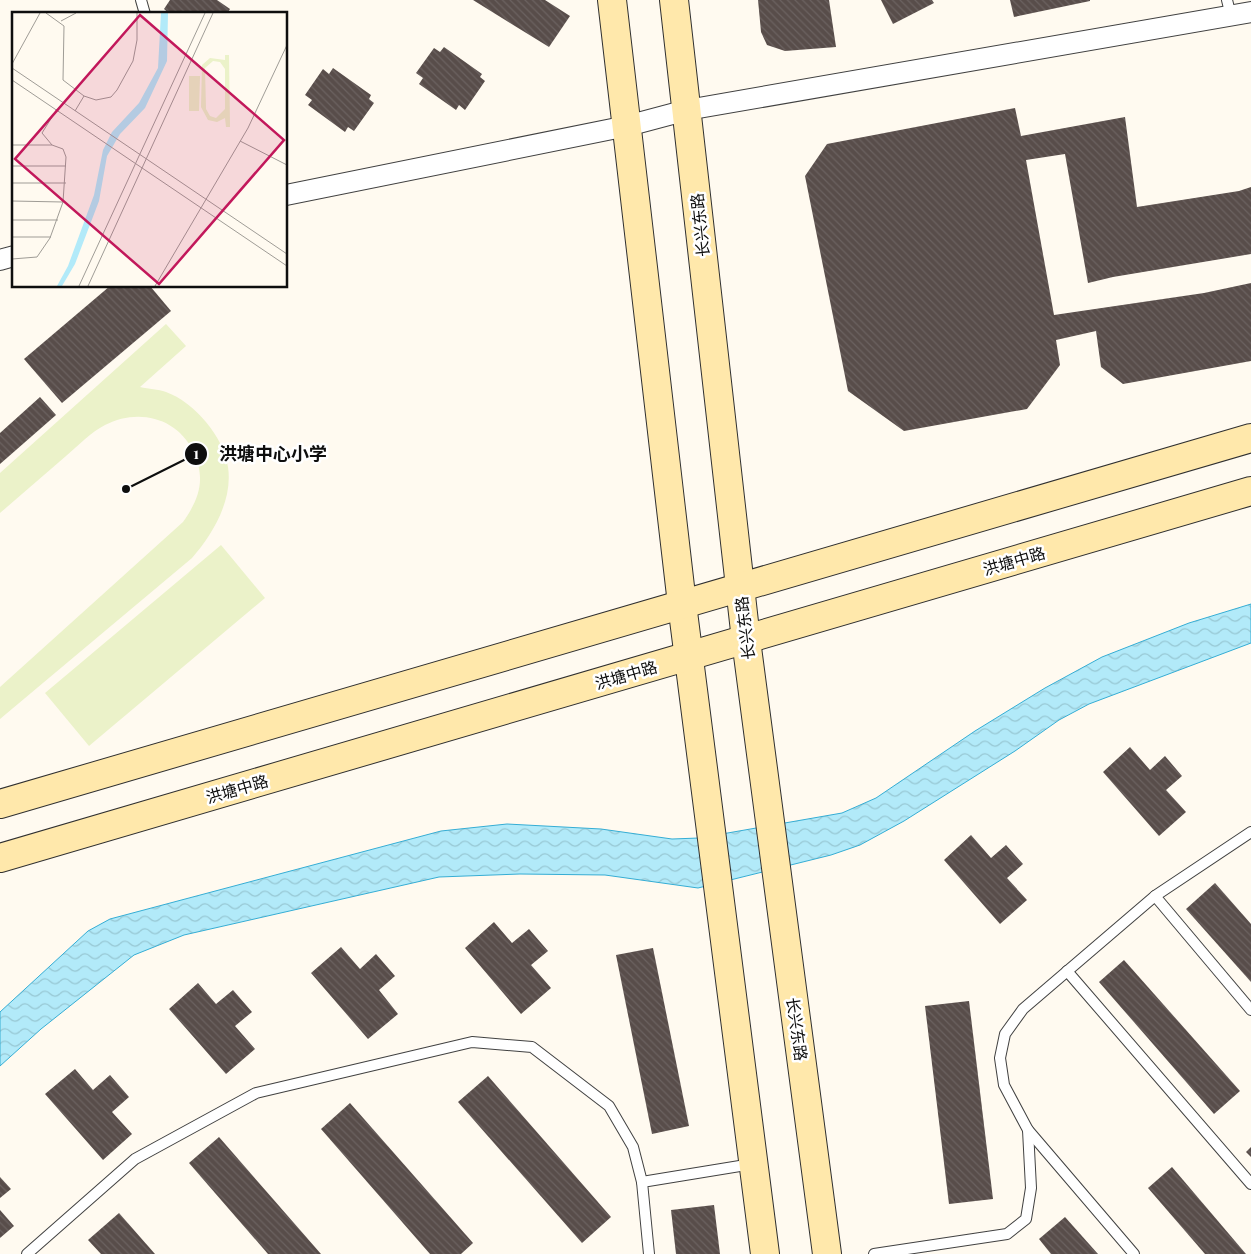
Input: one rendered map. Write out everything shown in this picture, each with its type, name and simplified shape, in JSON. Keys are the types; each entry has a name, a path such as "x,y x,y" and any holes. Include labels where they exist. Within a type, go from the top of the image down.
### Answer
{"main road":[{"path":"612,0 682,604 765,1254"},
{"name":"长兴东路","path":"674,0 746,640 827,1254"},
{"path":"0,804 1251,438"},
{"name":"洪塘中路","path":"0,858 1251,492"}],"street":[{"path":"288,195 627,126 687,110 1229,8 1251,12"}],"lane":[{"path":"1134,1254 1028,1130 1004,1085 1000,1058 1005,1034 1023,1009 1155,896 1251,832"},
{"path":"1155,896 1251,1010"},
{"path":"1067,971 1251,1184"},
{"path":"27,1254 135,1159 256,1093 472,1042 532,1047 609,1106 633,1147 642,1182 649,1254"},
{"path":"874,1254 1007,1234 1026,1219 1031,1188 1028,1130"},
{"path":"642,1182 753,1164"}],"green space":[{"path":"166,324 186,346 140,387 163,391 187,404 206,422 221,444 228,467 229,479 220,516 200,549 192,558 0,719 0,687 183,522 194,505 199,488 199,470 193,451 186,439 167,423 143,417 130,417 117,420 95,431 0,513 0,473"},
{"path":"221,545 265,598 89,746 45,693"}],"water":[{"path":"1251,604 1251,643 1089,704 1059,720 1015,751 904,821 860,845 831,855 698,888 605,875 520,874 439,877 184,935 134,955 41,1029 0,1066 0,1012 88,931 110,919 441,831 507,824 601,829 672,839 699,838 842,813 876,798 975,731 1045,688 1102,657 1189,623"}],"building":[{"path":"170,0 217,0 230,9 228,12 168,12 164,9"},
{"path":"473,0 545,0 570,16 549,47"},
{"path":"758,0 829,0 836,47 785,51 767,45 761,32"},
{"path":"881,0 932,0 934,3 893,24"},
{"path":"1010,0 1090,0 1090,1 1014,17"},
{"path":"444,47 482,74 480,77 485,81 465,110 459,105 456,110 419,84 423,78 416,73 434,48 440,52"},
{"path":"333,68 371,95 369,99 374,103 354,131 348,127 345,132 308,105 312,100 305,95 323,69 329,74"},
{"path":"1015,108 1021,136 1125,117 1137,207 1239,191 1251,187 1251,254 1113,277 1088,283 1065,154 1026,160 1054,315 1204,293 1251,283 1251,361 1123,384 1101,367 1096,331 1056,340 1060,365 1027,409 904,431 848,391 805,176 827,144"},
{"path":"108,288 152,288 171,311 62,403 24,359"},
{"path":"40,397 56,415 0,464 0,433"},
{"path":"1130,747 1150,770 1165,756 1182,776 1166,790 1186,812 1159,836 1103,772"},
{"path":"971,835 991,858 1006,845 1023,864 1007,878 1027,900 1000,924 944,860"},
{"path":"1215,883 1251,924 1251,982 1186,909"},
{"path":"494,922 512,943 529,929 548,951 531,965 551,988 521,1014 465,948"},
{"path":"341,947 360,969 376,954 395,976 379,990 398,1014 368,1039 311,973"},
{"path":"653,948 689,1126 652,1134 616,955"},
{"path":"1124,960 1240,1091 1214,1114 1099,982"},
{"path":"198,983 216,1004 233,990 252,1012 235,1026 255,1049 226,1074 169,1009"},
{"path":"969,1001 993,1199 949,1204 925,1006"},
{"path":"75,1069 93,1090 110,1075 129,1097 112,1112 132,1134 103,1160 45,1094"},
{"path":"488,1076 611,1217 582,1243 458,1102"},
{"path":"350,1103 473,1243 461,1254 430,1254 321,1129"},
{"path":"219,1137 321,1254 268,1254 189,1163"},
{"path":"1251,1147 1251,1157 1246,1152"},
{"path":"1172,1167 1246,1254 1205,1254 1148,1188"},
{"path":"0,1177 11,1189 0,1198"},
{"path":"714,1205 720,1254 676,1254 671,1210"},
{"path":"0,1210 14,1226 0,1238"},
{"path":"119,1213 155,1254 101,1254 88,1240"},
{"path":"1065,1217 1098,1254 1051,1254 1039,1239"}],"place":[{"name":"洪塘中心小学","path":"126,489"}]}
